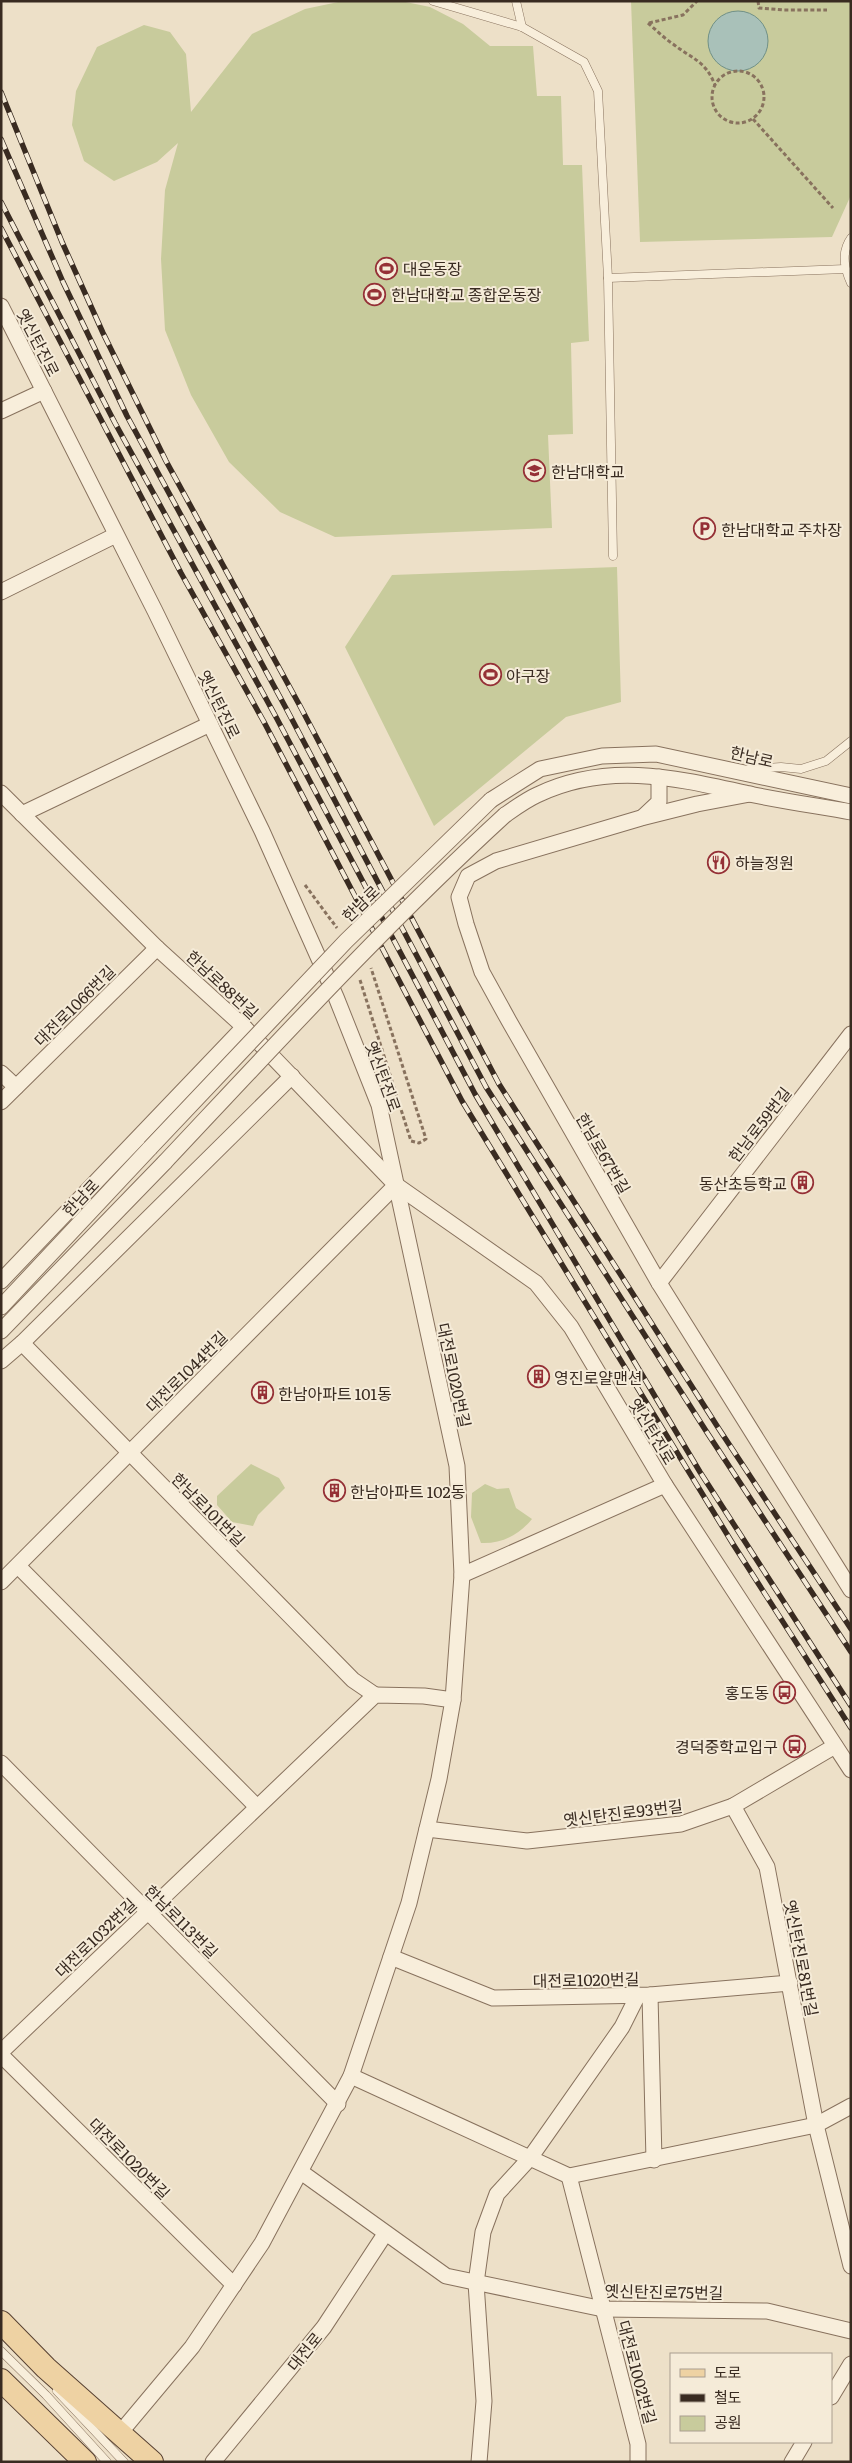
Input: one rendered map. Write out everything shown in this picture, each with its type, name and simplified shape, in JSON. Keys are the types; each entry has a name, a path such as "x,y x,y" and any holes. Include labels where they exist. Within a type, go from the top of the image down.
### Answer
{"main road":[{"path":"1,2322 46,2368 152,2462"},
{"path":"1,2380 85,2462"}],"street":[{"name":"옛신탄진로","path":"1,306 210,724 279,868 336,997 379,1105 396,1185 536,1283 571,1328 665,1485 851,1770"},
{"path":"1,411 44,392"},
{"path":"1,592 116,535"},
{"path":"22,814 210,724"},
{"name":"한남로","path":"1,1307 346,941 491,800 540,769 602,756 656,754 851,796"},
{"path":"1,1331 443,872 505,815 534,796 581,780 623,774 676,778 750,794 851,812"},
{"path":"642,818 659,802 659,776"},
{"name":"한남로88번길","path":"1,793 158,948 244,1027 396,1185"},
{"name":"한남로67번길","path":"750,794 697,804 642,818 496,861 468,876 460,897 466,924 482,972 659,1283 851,1590"},
{"name":"대전로1066번길","path":"1,1102 158,948"},
{"path":"1,1281 244,1027"},
{"name":"한남로59번길","path":"659,1283 851,1034"},
{"path":"1,1073 16,1088"},
{"path":"1,1361 22,1343 292,1076"},
{"name":"대전로1044번길","path":"1,1582 396,1185"},
{"name":"대전로1020번길","path":"120,2433 192,2347 262,2244 338,2104 351,2076 409,1904 439,1779 453,1700 462,1575 457,1466 396,1185"},
{"name":"한남로101번길","path":"22,1343 353,1680 375,1695"},
{"path":"462,1575 665,1485"},
{"path":"18,1566 257,1807"},
{"path":"375,1695 424,1696 453,1700"},
{"name":"대전로1032번길","path":"1,2054 147,1910 375,1695"},
{"name":"옛신탄진로93번길","path":"427,1829 527,1841 681,1824 733,1806 835,1746"},
{"name":"한남로113번길","path":"1,1763 338,2104"},
{"name":"옛신탄진로81번길","path":"733,1806 766,1867 816,2125"},
{"name":"대전로1020번길","path":"391,1957 493,1998 644,1995 790,1983"},
{"path":"480,2462 484,2400 476,2283 482,2232 497,2194 530,2158 644,1995"},
{"path":"644,1995 654,2160"},
{"name":"대전로1020번길","path":"1,2054 234,2285"},
{"path":"351,2076 569,2176 654,2160 816,2125 851,2106"},
{"path":"816,2125 851,2266"},
{"name":"옛신탄진로75번길","path":"300,2172 446,2276 603,2309 767,2310 851,2331"},
{"name":"대전로1002번길","path":"569,2176 638,2444 638,2462"},
{"name":"대전로","path":"213,2462 324,2327 386,2234"},
{"path":"832,2395 851,2364"},
{"path":"792,2462 803,2443"}],"lane":[{"path":"433,1 522,27 584,62 598,91 608,278 613,556"},
{"path":"516,1 522,27"},
{"path":"851,238 844,256 845,269 851,283"},
{"path":"608,278 845,269"},
{"path":"734,770 781,767 801,769 826,761 851,742"},
{"path":"1,2351 46,2395 108,2462"},
{"path":"46,2368 54,2387 61,2396 124,2462"}],"path":[{"path":"697,1 683,15 648,23 673,45 696,58 709,71 715,85"},
{"path":"758,1 759,8 827,10"},
{"path":"736,71 753,76 759,82 764,97 759,114 753,119 736,123 720,117 712,102 715,85 720,78 736,71"},
{"path":"753,119 833,208"},
{"path":"300,878 346,941"},
{"path":"352,982 358,974 412,1141 419,1143 426,1139 370,966"}],"green space":[{"name":"한남대학교 종합운동장","path":"343,1 401,1 430,7 463,24 490,46 533,46 537,96 561,96 563,165 582,165 589,341 571,343 573,434 548,435 552,528 335,537 280,512 229,462 191,395 165,330 161,259 165,190 178,143 157,162 114,181 84,161 72,125 76,91 97,47 144,25 170,32 186,54 191,112 252,34 305,9"},
{"path":"631,1 851,1 851,195 832,237 640,242"},
{"name":"야구장","path":"617,567 621,702 566,717 434,826 345,647 392,575"},
{"path":"251,1464 279,1478 285,1488 258,1515 253,1526 232,1522 217,1505 217,1496"},
{"path":"485,1484 497,1489 509,1488 516,1508 532,1519 521,1530 509,1537 496,1542 481,1543 471,1517 472,1493"}],"water":[{"path":"738,11 755,16 763,24 768,41 763,58 755,66 738,71 721,66 713,58 708,41 713,24 721,16"}],"railway":[{"path":"1,92 62,242 103,333 166,461 300,706 499,1084 719,1429 851,1629"},
{"path":"1,139 63,282 127,416 287,710 486,1087 708,1434 851,1652"},
{"path":"1,202 115,423 276,717 475,1094 700,1472 851,1706"},
{"path":"1,228 181,573 264,722 462,1101 733,1544 851,1728"}],"place":[{"name":"대운동장","path":"387,268"},
{"name":"한남대학교 종합운동장","path":"375,294"},
{"name":"한남대학교","path":"535,471"},
{"name":"한남대학교 주차장","path":"705,529"},
{"name":"야구장","path":"490,675"},
{"name":"하늘정원","path":"719,862"},
{"name":"동산초등학교","path":"803,1183"},
{"name":"영진로얄맨션","path":"538,1377"},
{"name":"한남아파트 101동","path":"262,1393"},
{"name":"한남아파트 102동","path":"334,1491"},
{"name":"홍도동","path":"785,1692"},
{"name":"경덕중학교입구","path":"794,1746"}]}
